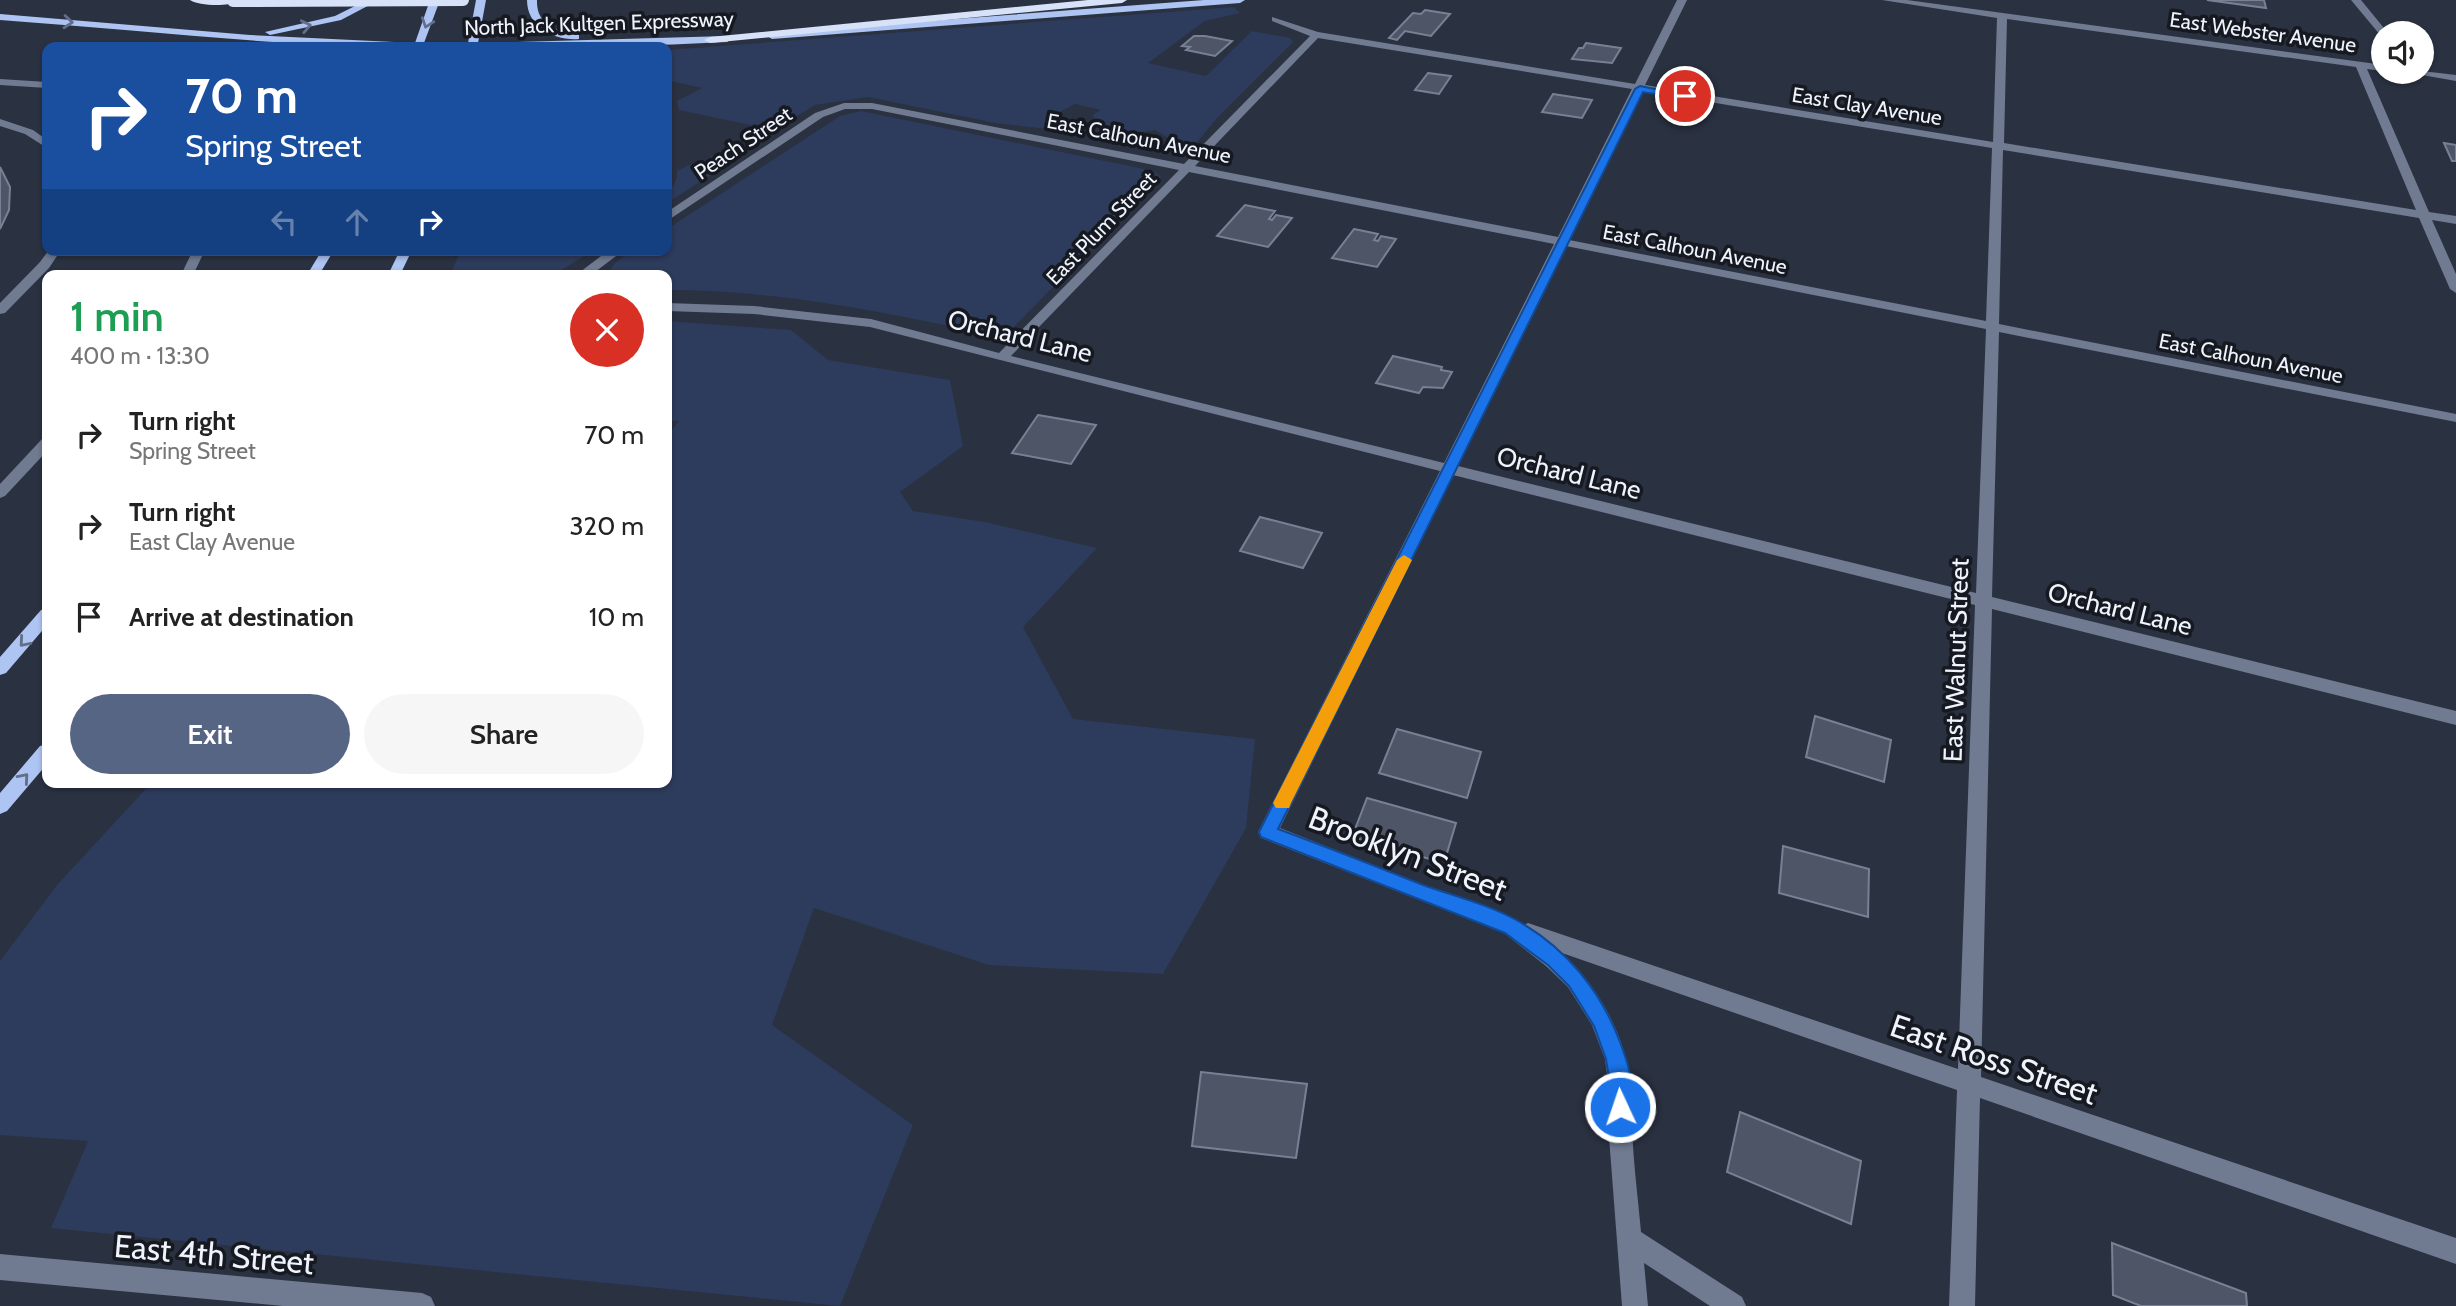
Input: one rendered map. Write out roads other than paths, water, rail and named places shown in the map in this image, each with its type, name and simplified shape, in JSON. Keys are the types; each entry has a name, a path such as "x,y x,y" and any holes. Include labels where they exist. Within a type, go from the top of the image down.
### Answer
{"highway":[{"path":"195,0 463,0"},
{"path":"710,40 1122,0"}],"main road":[{"path":"214,35 271,32 309,25 338,18 374,0"},
{"path":"420,42 435,0"},
{"path":"473,42 481,0"},
{"path":"532,0 531,7 538,24 554,34 622,42 671,42"},
{"name":"North Jack Kultgen Expressway","path":"671,42 866,31 1240,0"},
{"name":"North Jack Kultgen Expressway","path":"0,17 214,35 344,42"},
{"path":"0,669 42,620"},
{"path":"0,806 42,757"}],"street":[{"path":"1450,469 1682,0"},
{"name":"East Webster Avenue","path":"1887,0 2371,66"},
{"path":"2356,0 2373,21"},
{"name":"East Walnut Street","path":"1962,1306 2002,16"},
{"name":"East Clay Avenue","path":"1275,19 1316,35 2456,220"},
{"name":"East Plum Street","path":"1002,358 1316,35"},
{"path":"2360,65 2456,289"},
{"path":"2434,75 2456,78"},
{"path":"0,82 42,85"},
{"name":"East Calhoun Avenue","path":"844,106 872,106 2456,418"},
{"name":"Peach Street","path":"672,214 818,115 844,106"},
{"path":"0,122 29,132 42,141"},
{"path":"0,310 46,265 51,256"},
{"path":"589,270 609,256"},
{"name":"Orchard Lane","path":"672,307 754,310 871,323 1002,358 2456,718"},
{"path":"0,493 42,448"},
{"name":"Brooklyn Street","path":"1450,469 1268,832 1511,927 1555,959 1576,980 1607,1034 1616,1059 1621,1091 1620,1124 1635,1306"},
{"name":"East Ross Street","path":"1511,927 2456,1251"},
{"path":"1629,1239 1732,1306"},
{"name":"East 4th Street","path":"0,1267 422,1306"}]}
